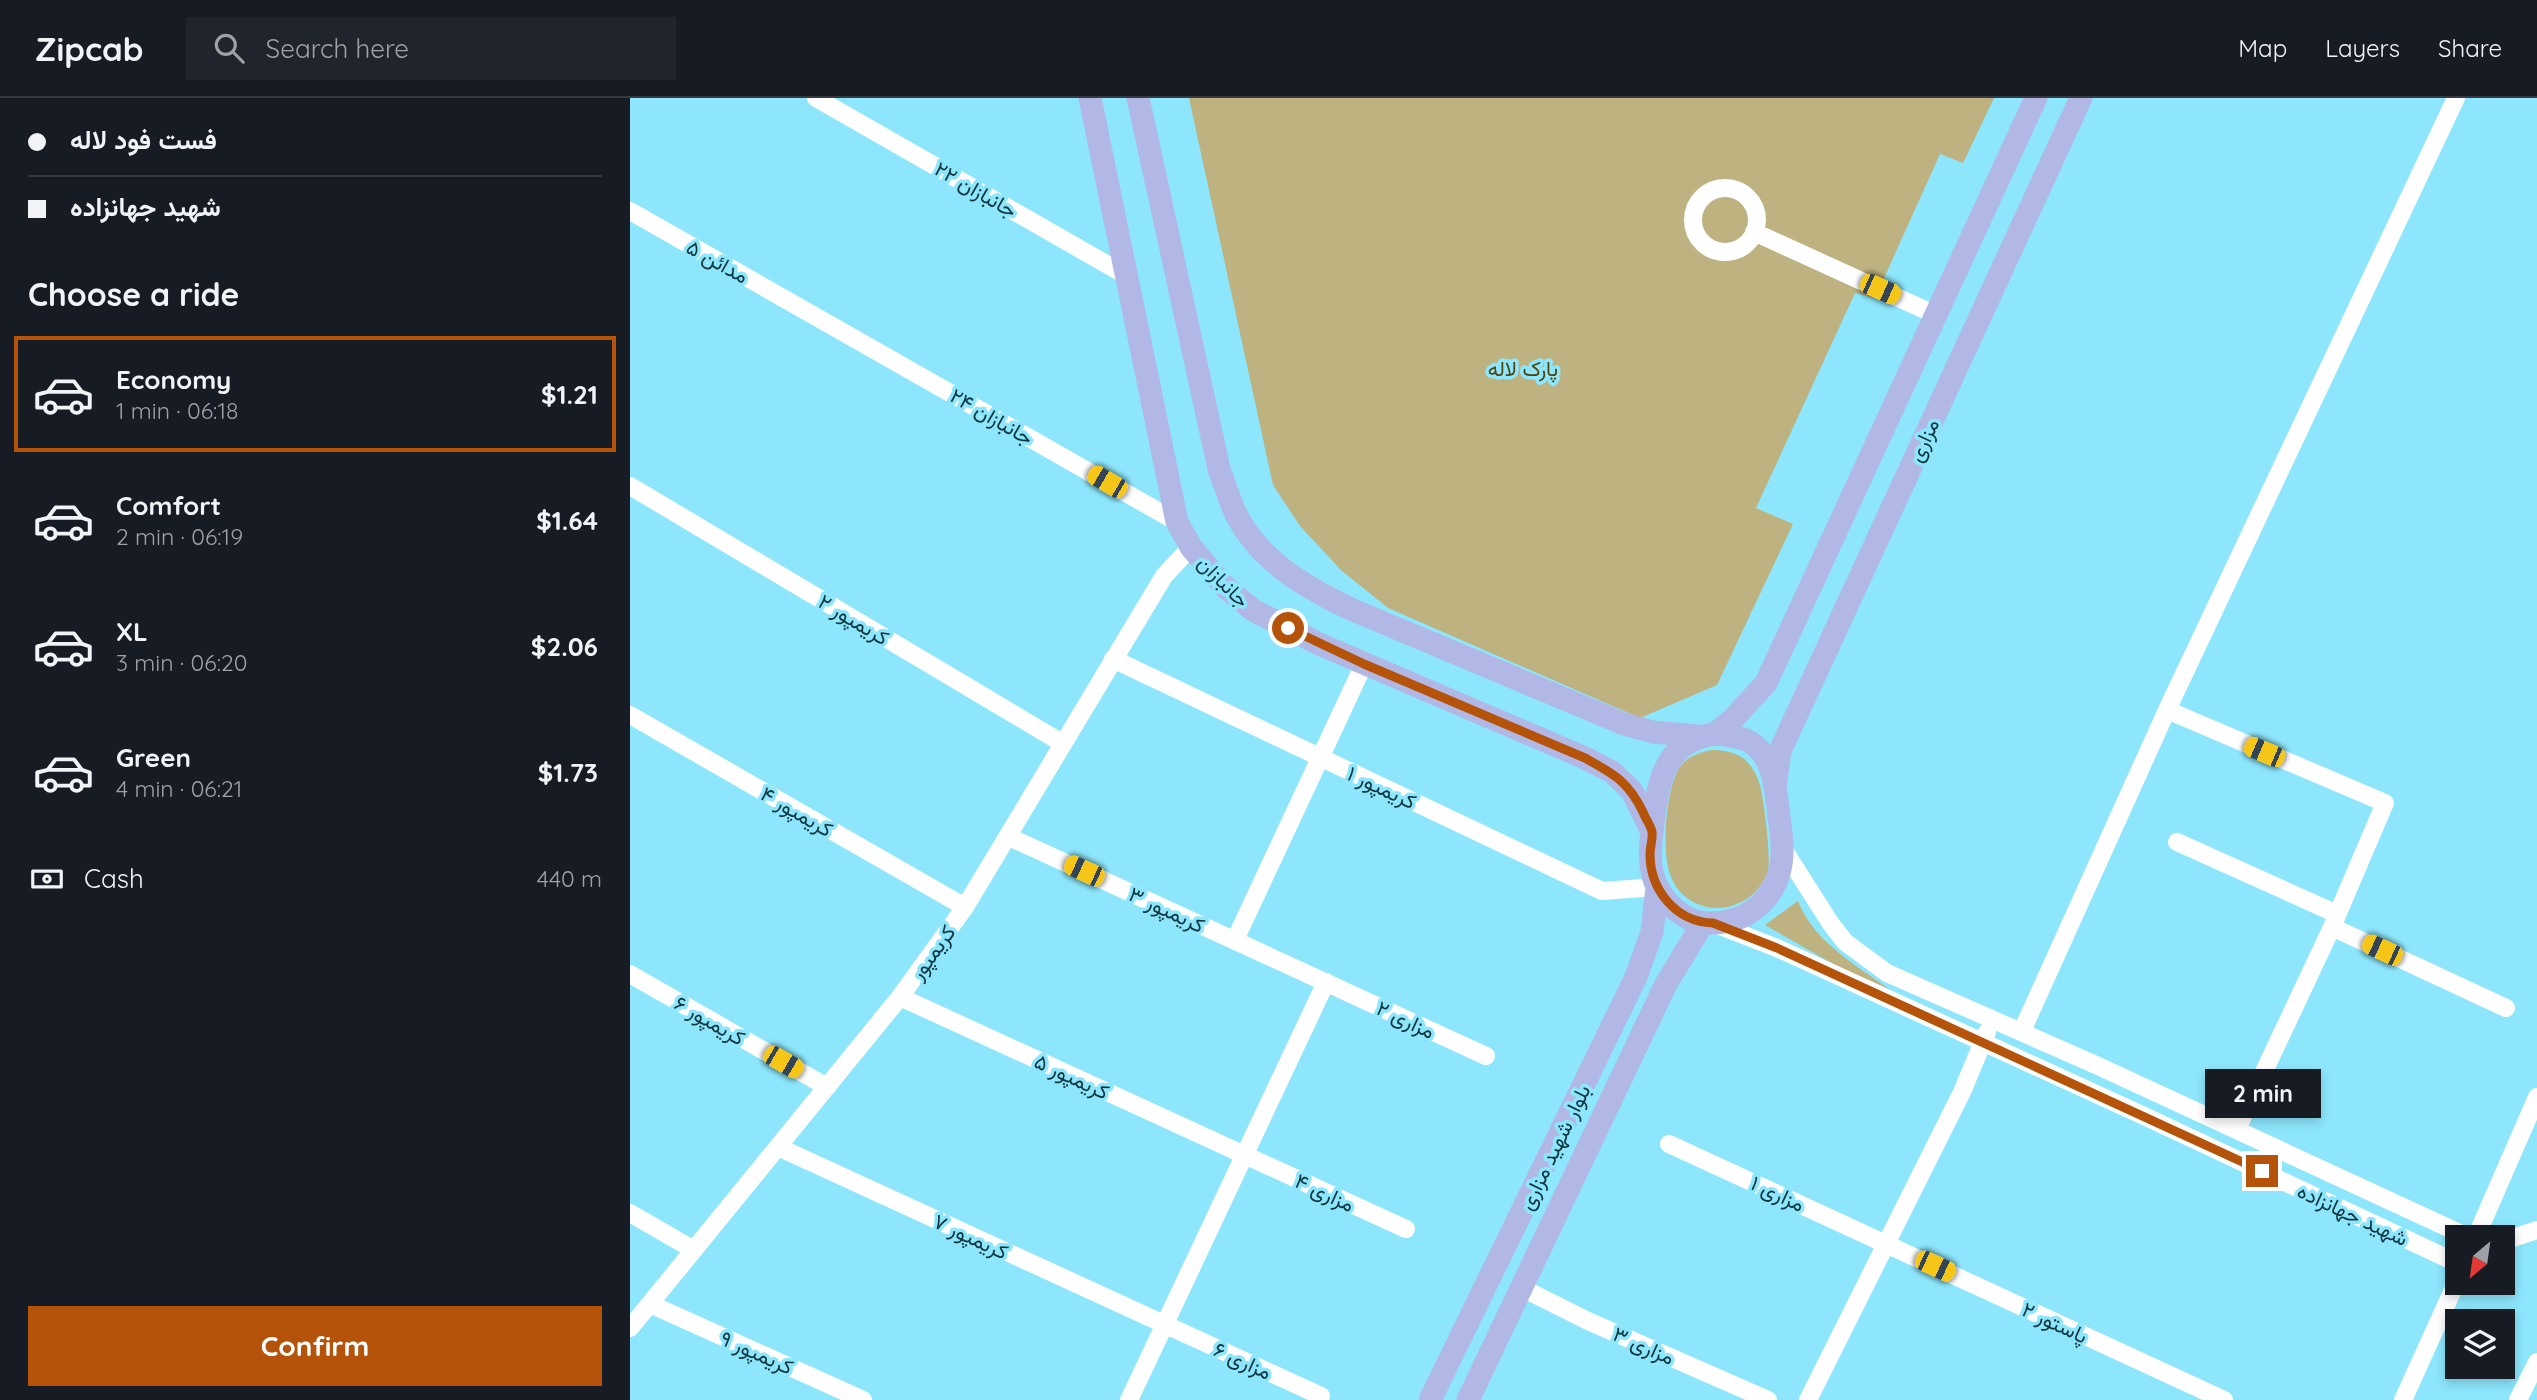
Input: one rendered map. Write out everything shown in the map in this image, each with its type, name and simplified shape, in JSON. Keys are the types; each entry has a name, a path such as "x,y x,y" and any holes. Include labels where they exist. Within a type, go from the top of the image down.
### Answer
{"main road":[{"path":"1138,98 1219,469 1235,513 1256,544 1284,572 1318,593 1624,724 1653,732 1706,735 1729,735 1750,742 1764,755 1772,769 1782,847 1780,868 1764,901 1750,914 1732,921 1708,923 1681,914 1668,904 1657,887 1650,854 1658,786 1666,766 1676,753 1706,735 1732,720 1766,683 2036,98"},
{"name":"مزاری","path":"1775,786 1780,751 2081,98"},
{"name":"جانبازان","path":"1088,100 1177,522 1191,547 1223,585 1253,610 1364,664 1612,772 1632,791 1652,832"},
{"name":"بلوار شهید مزاری","path":"1430,1400 1636,977 1652,932 1657,887"},
{"name":"بلوار شهید مزاری","path":"1468,1400 1666,984 1708,923"}],"street":[{"path":"2022,1031 2167,710 2456,98"},
{"name":"جانبازان ۲۲","path":"820,100 1127,276"},
{"name":"مدائن ۵","path":"630,211 807,310"},
{"path":"1754,232 1936,315"},
{"name":"جانبازان ۲۴","path":"807,310 1177,522"},
{"name":"کریمپور ۲","path":"630,486 1062,743"},
{"name":"کریمپور","path":"630,1328 900,996 965,907 1164,576 1191,547"},
{"name":"کریمپور ۱","path":"1113,659 1602,891 1657,887"},
{"path":"1235,940 1364,664"},
{"path":"2167,710 2385,803 2334,921 2237,1129"},
{"name":"کریمپور ۴","path":"630,715 965,907"},
{"name":"کریمپور ۳","path":"1009,836 1326,982"},
{"path":"2177,842 2506,1008"},
{"name":"شهید جهانزاده","path":"1782,847 1845,942 1887,973 2022,1031 2445,1226"},
{"name":"شهید جهانزاده","path":"1708,923 1777,948 2445,1257"},
{"name":"کریمپور ۶","path":"630,974 827,1087"},
{"path":"1129,1400 1326,982"},
{"name":"مزاری ۲","path":"1326,982 1486,1056"},
{"name":"کریمپور ۵","path":"900,996 1244,1155"},
{"path":"1808,1400 1962,1092 1993,1019"},
{"path":"2481,1225 2537,1097"},
{"name":"مزاری ۱","path":"1668,1143 1886,1243"},
{"name":"کریمپور ۷","path":"778,1147 1165,1325"},
{"name":"مزاری ۴","path":"1244,1155 1406,1229"},
{"path":"630,1213 694,1250"},
{"path":"2515,1236 2537,1230"},
{"name":"پاستور ۲","path":"1886,1243 2224,1400"},
{"name":"مزاری ۳","path":"1522,1288 1588,1321 1768,1400"},
{"path":"2403,1400 2451,1295"},
{"name":"کریمپور ۹","path":"650,1304 863,1400"},
{"name":"مزاری ۶","path":"1165,1325 1321,1396"},
{"path":"2518,1400 2537,1362"}],"green space":[{"name":"پارک لاله","path":"1189,98 1994,98 1963,163 1940,154 1875,298 1855,293 1756,508 1793,524 1717,685 1640,718 1388,608 1342,571 1300,526 1273,485"},
{"path":"1712,750 1740,756 1749,763 1760,785 1769,853 1768,870 1758,889 1741,902 1721,908 1700,905 1680,892 1669,871 1666,847 1669,802 1675,776 1687,760"},
{"path":"1798,901 1805,916 1827,943 1897,995 1858,978 1765,925"}],"route":[{"path":"1288,628 1612,772 1632,791 1652,832 1650,854 1657,887 1668,904 1681,914 1703,923 1713,923 1777,948 2262,1171"}]}
